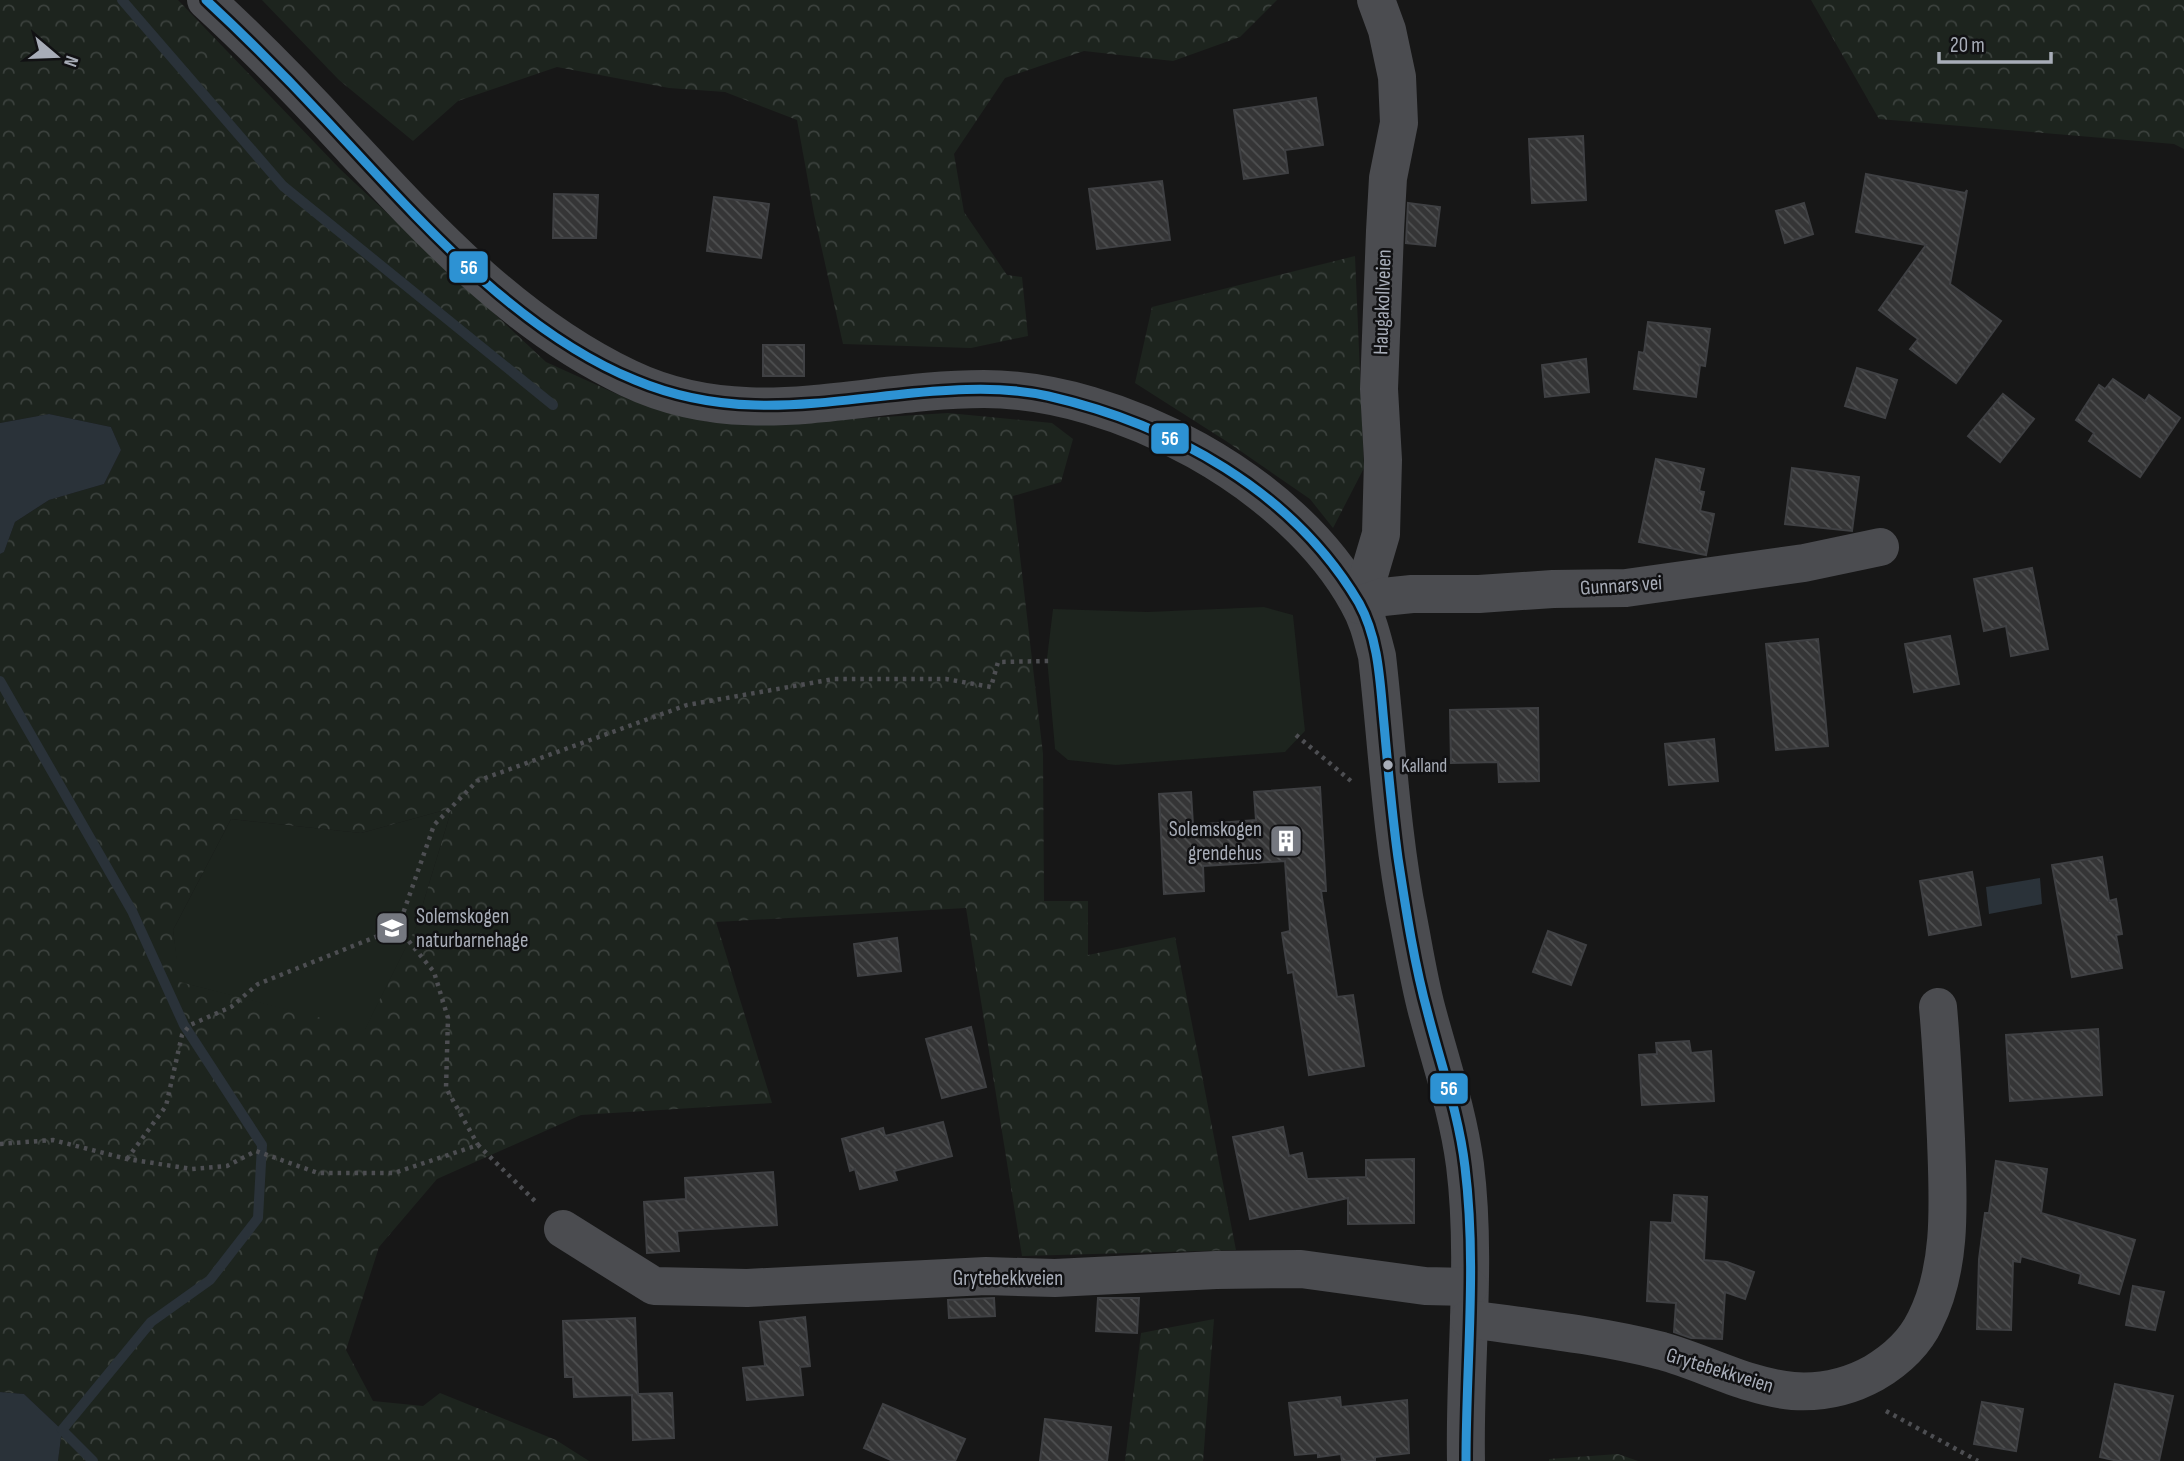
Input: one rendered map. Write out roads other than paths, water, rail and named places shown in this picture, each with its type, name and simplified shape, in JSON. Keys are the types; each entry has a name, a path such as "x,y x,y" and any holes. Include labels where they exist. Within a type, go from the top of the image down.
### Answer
{"street":[{"path":"206,0 267,59 406,206 484,282 558,338 619,373 677,397 722,406 783,407 984,389 1045,395 1113,413 1173,438 1242,479 1306,532 1345,579 1360,605 1377,656 1407,914 1427,1010 1452,1096 1464,1155 1468,1201 1469,1303 1466,1461"},
{"name":"Haugakollveien","path":"1360,605 1381,534 1383,460 1379,389 1385,231 1388,178 1399,123 1397,77 1387,30 1376,0"},
{"name":"Gunnars vei","path":"1360,605 1383,597 1412,594 1626,588 1804,563 1880,547"},
{"name":"Grytebekkveien","path":"563,1229 654,1286 747,1288 986,1276 1055,1278 1300,1269 1425,1286 1469,1303 1662,1351 1774,1388 1817,1392 1861,1380 1902,1353 1924,1323 1940,1281 1947,1210 1938,1007"}],"waterway":[{"path":"122,0 283,186 553,405"},
{"path":"0,681 132,911 184,1025 262,1145 258,1218 210,1280 151,1322 62,1430 93,1461"}],"place":[{"name":"Kalland","path":"1388,765"},
{"name":"Solemskogen grendehus","path":"1286,841"},
{"name":"Solemskogen naturbarnehage","path":"392,928"}]}
